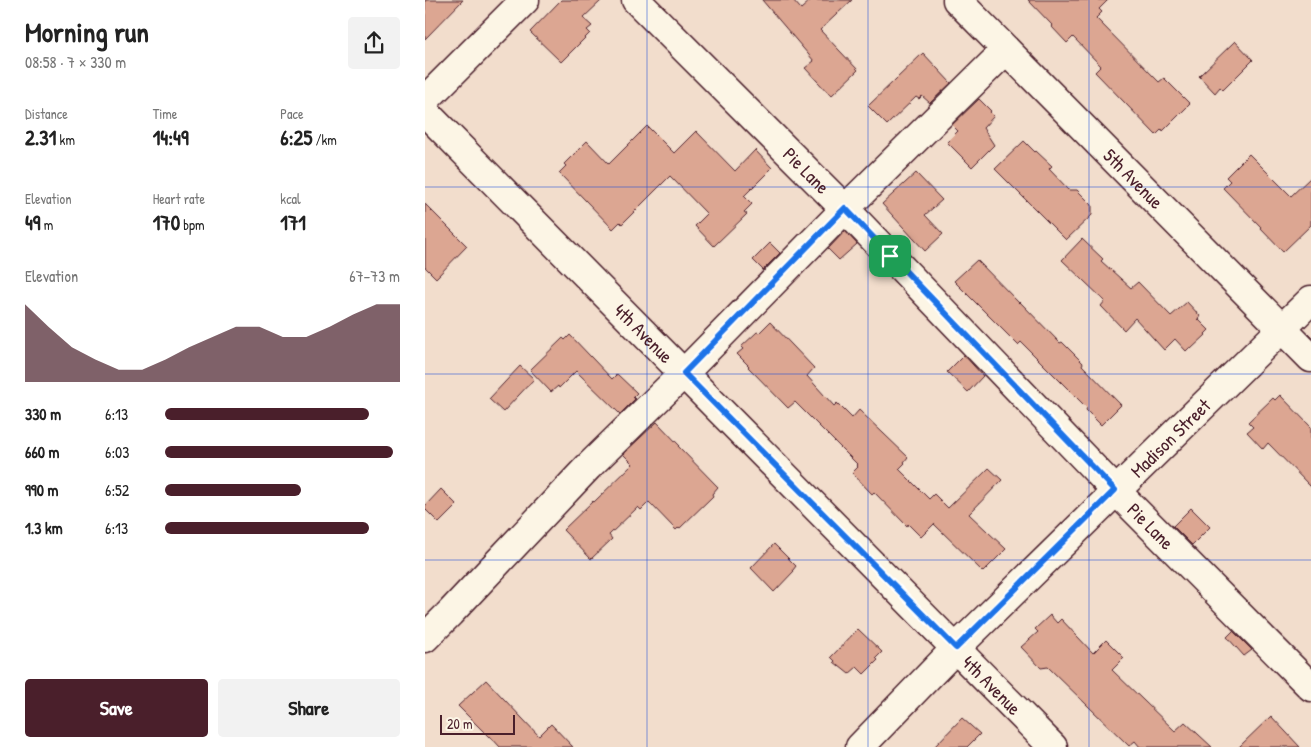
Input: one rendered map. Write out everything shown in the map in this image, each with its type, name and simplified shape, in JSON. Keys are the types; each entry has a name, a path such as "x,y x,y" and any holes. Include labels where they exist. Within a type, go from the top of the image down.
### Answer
{"street":[{"path":"425,100 525,0"},
{"name":"Pie Lane","path":"636,0 845,208 1115,490 1311,687"},
{"name":"5th Avenue","path":"957,0 1311,358"},
{"path":"425,638 588,467 684,373 845,208 1006,50"},
{"name":"4th Avenue","path":"425,112 1053,747"},
{"name":"Madison Street","path":"860,747 956,648 1115,490 1311,300"}],"building":[{"path":"425,0 463,0 425,39"},
{"path":"561,0 602,0 583,18 592,26 587,30 590,33 561,62 530,32"},
{"path":"762,0 793,0 801,9 811,0 852,0 820,30 858,70 831,96 805,68 814,61"},
{"path":"1028,0 1108,0 1099,9 1102,12 1096,18 1159,82 1164,78 1190,104 1163,131 1162,129 1156,135 1095,72 1101,66 1073,37 1067,43"},
{"path":"1235,41 1253,60 1223,90 1220,87 1215,93 1199,76"},
{"path":"923,53 951,83 930,103 922,96 919,99 916,97 887,125 868,106"},
{"path":"979,99 994,116 983,128 994,145 972,167 947,142 958,131 952,125"},
{"path":"647,126 674,153 696,131 735,171 755,150 772,168 744,196 752,204 744,212 747,214 714,246 695,226 707,214 670,176 622,224 620,222 613,229 559,173 566,166 564,164 587,141 609,164"},
{"path":"1024,141 1052,166 1049,169 1069,190 1077,190 1092,205 1092,215 1066,240 995,169"},
{"path":"1249,154 1291,196 1311,177 1311,225 1283,252 1223,188 1230,181 1226,177"},
{"path":"916,173 942,200 925,215 943,234 925,251 882,204"},
{"path":"425,204 467,246 436,278 425,267"},
{"path":"845,231 857,244 839,260 828,249"},
{"path":"1082,239 1103,259 1101,261 1131,288 1138,282 1171,316 1187,302 1200,316 1198,319 1209,330 1206,335 1191,349 1190,347 1186,351 1175,339 1164,350 1135,318 1124,330 1101,306 1105,301 1062,260"},
{"path":"770,243 780,253 763,270 753,260"},
{"path":"977,260 1060,343 1062,342 1083,363 1082,365 1121,405 1101,425 1086,410 1087,408 1021,342 1018,345 954,281"},
{"path":"770,322 814,368 807,376 834,406 837,403 852,418 859,410 908,457 899,469 929,499 934,494 948,508 989,468 1002,480 969,514 1006,549 983,572 934,524 921,537 908,524 907,526 874,492 872,494 852,473 858,465 795,402 788,408 748,367 737,354 743,349 741,347"},
{"path":"570,335 612,379 617,374 637,393 633,397 635,399 620,414 576,371 559,388 558,386 551,392 530,370 563,338 565,340"},
{"path":"964,355 983,376 968,392 947,372"},
{"path":"520,366 534,379 503,412 489,399"},
{"path":"1280,395 1311,427 1311,487 1268,443 1263,449 1247,432 1253,427 1248,422 1273,398 1275,400"},
{"path":"657,422 718,487 712,494 713,496 676,530 649,502 641,510 638,507 609,535 612,539 591,559 563,530 633,464 623,454"},
{"path":"441,489 457,505 439,523 425,509 425,506"},
{"path":"1191,508 1210,527 1192,545 1173,526"},
{"path":"774,544 796,566 794,571 774,592 751,568"},
{"path":"1050,615 1057,623 1061,619 1093,653 1106,640 1124,658 1112,670 1175,731 1185,722 1212,747 1140,747 1135,741 1129,746 1048,667 1041,668 1021,647 1038,632 1035,629"},
{"path":"858,629 882,652 876,658 878,660 864,674 857,667 849,674 834,662 831,657"},
{"path":"1233,631 1252,650 1244,656 1227,637"},
{"path":"486,680 539,736 551,724 573,747 500,747 458,706"},
{"path":"1271,716 1300,747 1239,747"},
{"path":"962,718 980,734 967,747 934,747"}],"route":[{"path":"845,208 890,256 1115,490 956,648 684,373 845,208"}]}
